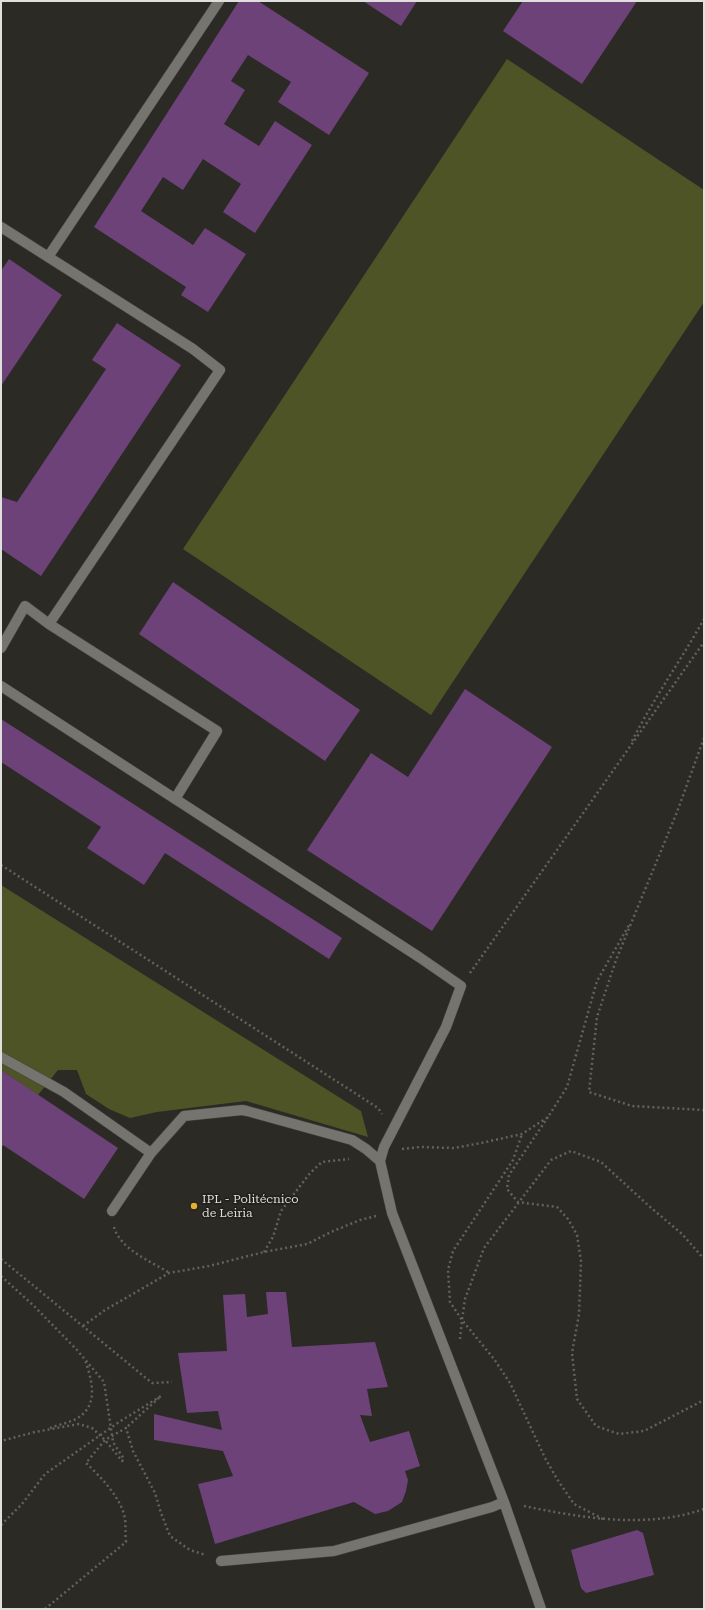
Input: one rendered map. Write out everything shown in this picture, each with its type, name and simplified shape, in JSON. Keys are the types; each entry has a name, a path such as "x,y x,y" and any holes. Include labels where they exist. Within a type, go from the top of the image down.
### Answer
{"lane":[{"path":"48,257 219,1"},
{"path":"1,227 193,349 220,370 49,624"},
{"path":"1,648 25,606 49,624 217,731 175,799"},
{"path":"1,686 413,953 461,986 446,1027 384,1147 380,1161 392,1212 504,1502 541,1609"},
{"path":"1,1057 64,1092 151,1154"},
{"path":"112,1211 151,1154 184,1116 242,1110 352,1140 380,1161"},
{"path":"221,1561 334,1551 492,1507 504,1502"}],"path":[{"path":"628,748 647,713 682,658 704,619"},
{"path":"461,986 704,642"},
{"path":"704,738 677,812 616,960 597,1017 588,1092 632,1106 704,1110"},
{"path":"1,865 378,1108 393,1130"},
{"path":"635,914 597,981 567,1087 510,1175 507,1189 518,1202 558,1207 568,1219 577,1235 581,1261 579,1314 572,1353 577,1399 596,1426 619,1434 644,1431 704,1400"},
{"path":"384,1147 398,1150 420,1146 454,1148 522,1134 548,1117"},
{"path":"522,1134 513,1160 452,1251 448,1270 450,1302 462,1320 494,1358 510,1383 545,1458 574,1504 603,1519"},
{"path":"264,1252 273,1238 281,1211 310,1173 322,1162 355,1158 366,1149"},
{"path":"460,1344 465,1300 484,1248 551,1160 571,1151 602,1162 649,1206 682,1234 704,1259"},
{"path":"112,1211 114,1229 121,1242 169,1273"},
{"path":"83,1326 105,1310 169,1273 307,1244 360,1220 392,1212"},
{"path":"1,1259 152,1383 172,1382"},
{"path":"1,1276 34,1306 84,1358 104,1382 113,1442 124,1459 122,1461 105,1440 92,1428 79,1424 1,1441"},
{"path":"42,1431 70,1421 82,1414 90,1402 92,1390 91,1377 84,1358"},
{"path":"1,1525 22,1504 45,1474 111,1427 162,1396 126,1428 105,1440 86,1463 98,1474 117,1498 125,1518 126,1542 45,1609"},
{"path":"126,1428 133,1451 155,1493 170,1536 190,1550 221,1561"},
{"path":"504,1502 551,1512 603,1519 638,1520 689,1514 704,1509"}],"green space":[{"path":"507,59 704,190 704,302 431,715 183,549"},
{"path":"1,885 361,1111 368,1137 246,1101 157,1112 130,1118 109,1109 86,1094 77,1070 58,1070 38,1095 1,1070"}],"building":[{"path":"239,1 258,1 369,73 329,135 278,102 291,82 248,55 231,81 245,90 224,124 259,146 275,121 312,145 255,233 223,212 241,184 203,159 183,190 163,177 141,211 193,245 205,228 246,254 208,312 181,295 186,287 94,227"},
{"path":"363,1 417,1 401,26"},
{"path":"523,1 637,1 582,84 503,31"},
{"path":"9,259 62,295 1,386 1,271"},
{"path":"117,323 181,365 41,576 1,549 1,497 17,502 106,369 92,360"},
{"path":"173,582 360,710 325,761 139,634"},
{"path":"465,689 552,747 432,931 307,850 371,753 408,777"},
{"path":"1,719 342,938 329,959 165,853 144,885 87,848 101,827 1,762"},
{"path":"1,1070 118,1148 84,1199 3,1145 1,1149"},
{"path":"266,1292 286,1292 292,1347 375,1342 388,1387 367,1389 372,1416 360,1415 370,1442 409,1431 420,1466 405,1471 408,1480 402,1502 388,1511 375,1514 354,1502 215,1544 198,1484 233,1476 223,1451 154,1440 154,1414 222,1430 218,1411 187,1413 178,1353 227,1351 223,1295 245,1294 247,1317 268,1314"},
{"path":"637,1530 643,1533 654,1575 586,1593 581,1588 571,1550"}],"place":[{"name":"IPL - Politécnico de Leiria","path":"194,1206"}]}
